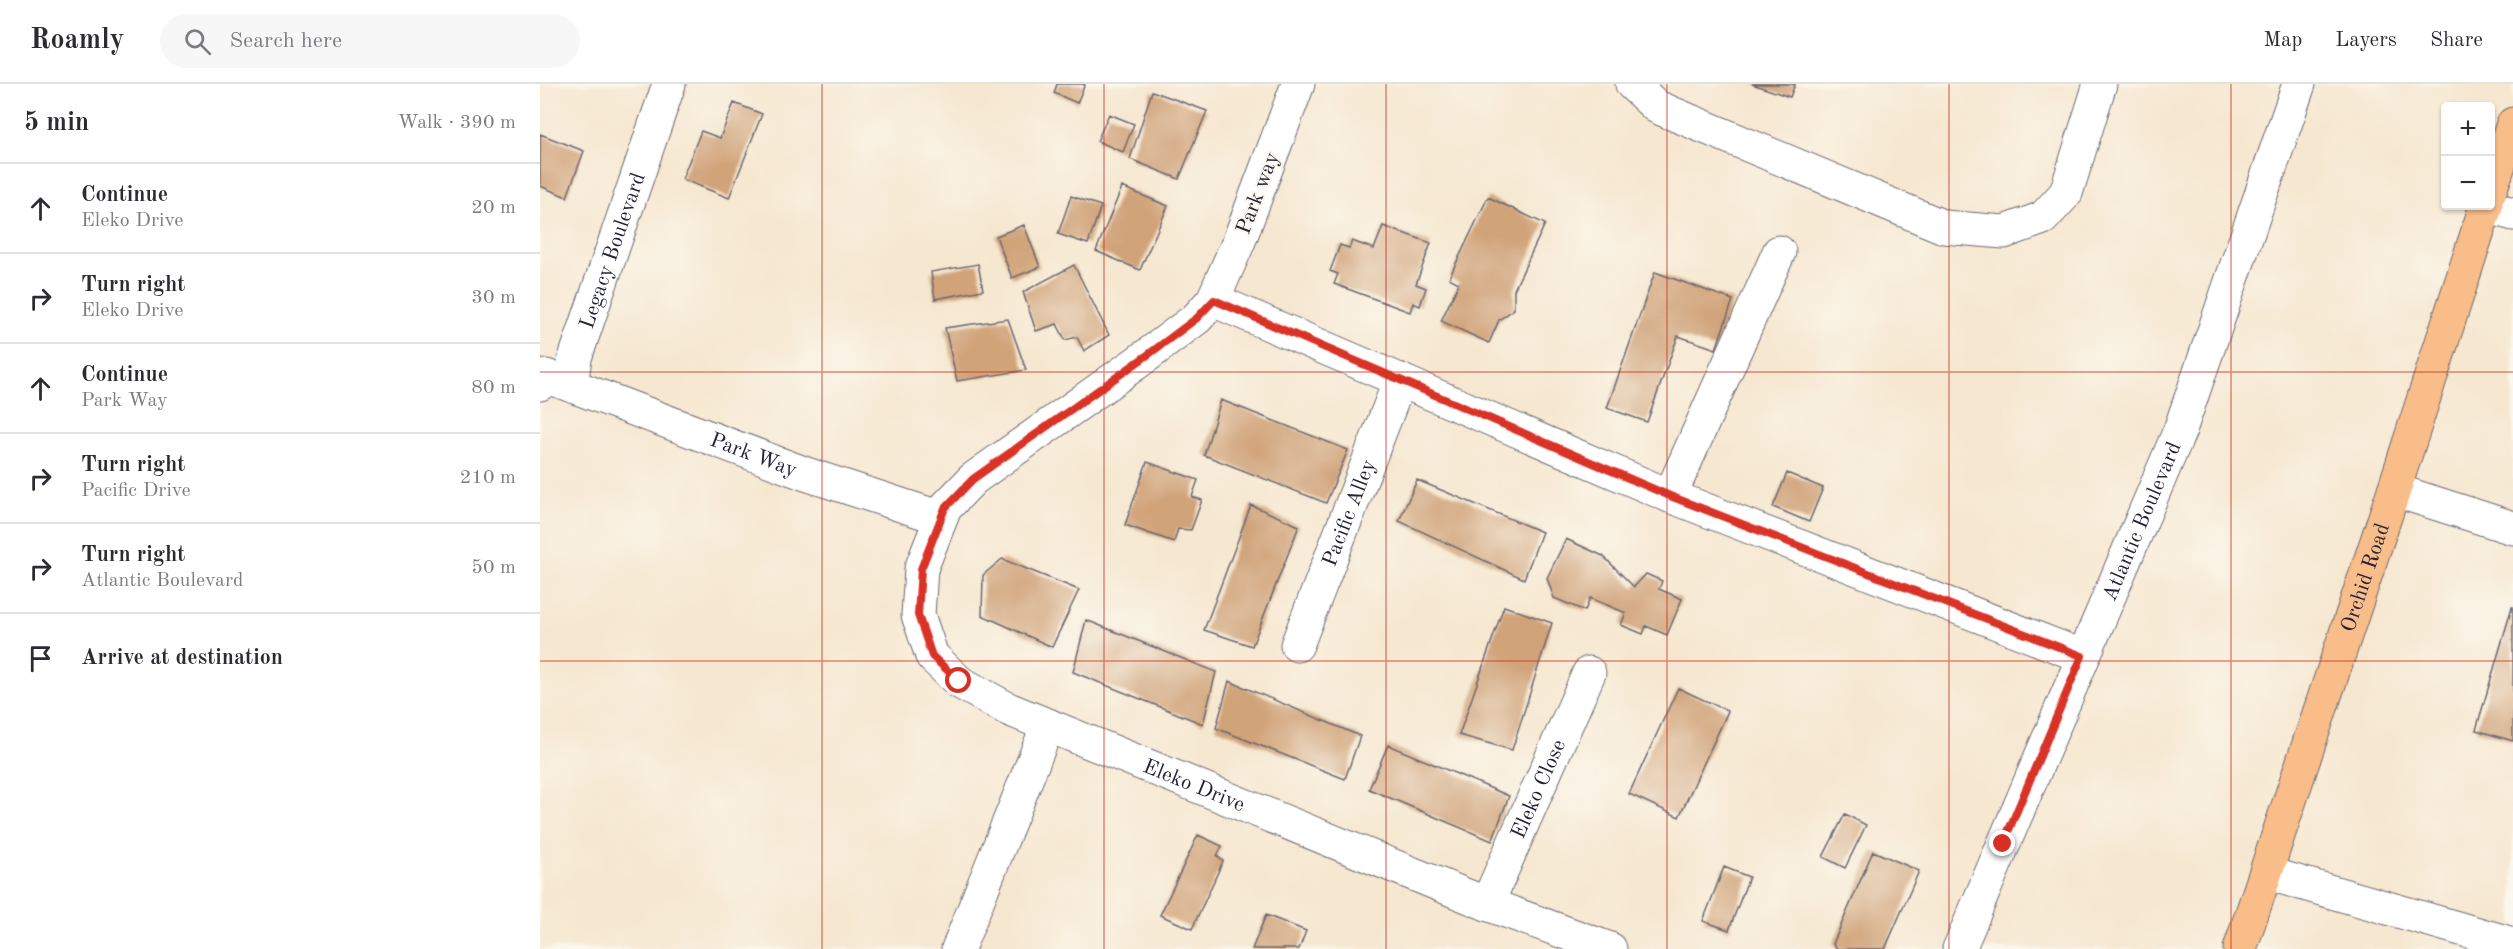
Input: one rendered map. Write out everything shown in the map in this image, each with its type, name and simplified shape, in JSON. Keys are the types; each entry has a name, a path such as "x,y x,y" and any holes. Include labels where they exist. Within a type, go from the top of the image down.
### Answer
{"main road":[{"path":"2495,176 2513,124"},
{"name":"Orchid Road","path":"2240,949 2394,490 2485,210"}],"street":[{"name":"Legacy Boulevard","path":"555,385 575,358 669,84"},
{"name":"Park way","path":"1214,300 1298,84"},
{"path":"1632,84 1657,107 1944,227 2004,232 2043,218 2067,193 2100,84"},
{"name":"Atlantic Boulevard","path":"1959,949 2180,430 2299,84"},
{"path":"2495,209 2513,214"},
{"path":"1670,496 1779,252"},
{"path":"943,513 973,479 1149,354 1197,318 1214,300 1670,496 2082,656"},
{"name":"Pacific Alley","path":"1297,645 1400,380"},
{"name":"Park Way","path":"555,385 806,474 943,513"},
{"path":"2394,490 2513,528"},
{"name":"Eleko Drive","path":"943,513 921,569 918,615 932,656 959,681 1008,709 1589,945"},
{"name":"Eleko Close","path":"1487,904 1589,673"},
{"path":"958,949 1048,725"},
{"path":"2266,873 2513,944"}],"building":[{"path":"1057,84 1085,84 1077,103 1054,93"},
{"path":"1752,84 1795,84 1790,97"},
{"path":"1152,91 1207,111 1179,179 1130,159"},
{"path":"734,103 762,114 729,198 682,179 701,131 720,138"},
{"path":"1109,114 1134,124 1123,152 1097,141"},
{"path":"540,134 584,151 567,197 540,186"},
{"path":"1122,187 1168,206 1140,270 1096,251"},
{"path":"1071,196 1101,206 1088,244 1058,234"},
{"path":"1488,197 1545,224 1514,290 1514,309 1499,320 1489,343 1441,321 1459,283 1449,278"},
{"path":"1024,225 1040,267 1012,278 996,236"},
{"path":"1383,226 1431,243 1416,284 1426,288 1420,306 1413,303 1410,312 1334,284 1338,274 1330,271 1340,245 1349,248 1352,241 1374,249"},
{"path":"978,264 983,290 935,299 931,272"},
{"path":"1074,265 1109,335 1084,351 1077,337 1065,340 1057,324 1036,331 1023,292"},
{"path":"1655,272 1733,300 1716,349 1678,336 1647,422 1607,408"},
{"path":"1008,319 1026,370 957,381 945,328"},
{"path":"1221,400 1348,450 1326,503 1204,455"},
{"path":"1147,462 1198,480 1192,497 1202,500 1191,530 1178,529 1174,542 1125,525"},
{"path":"1787,473 1823,488 1809,522 1773,507"},
{"path":"1417,480 1542,532 1524,579 1399,521"},
{"path":"1251,505 1299,526 1252,646 1204,630"},
{"path":"1566,539 1603,556 1634,587 1646,574 1662,581 1659,589 1682,599 1667,635 1646,626 1643,634 1621,625 1626,613 1590,598 1585,611 1554,598 1547,578"},
{"path":"1002,559 1079,590 1052,647 982,615 983,575"},
{"path":"1504,606 1552,623 1512,750 1459,735"},
{"path":"2513,607 2513,741 2476,730"},
{"path":"1086,620 1216,672 1203,724 1073,672"},
{"path":"1229,681 1360,736 1345,779 1216,728"},
{"path":"1678,688 1728,711 1679,817 1629,794"},
{"path":"1388,745 1509,796 1492,841 1369,789"},
{"path":"1845,814 1866,825 1845,868 1823,857"},
{"path":"1198,835 1222,846 1217,856 1223,861 1192,929 1160,915"},
{"path":"1873,851 1919,871 1885,949 1838,949 1833,944"},
{"path":"1724,867 1749,877 1729,930 1703,921"},
{"path":"1266,915 1306,931 1299,949 1252,949"}],"route":[{"path":"959,681 932,656 918,615 921,569 945,508 973,479 1149,354 1197,318 1214,300 1670,496 2082,656 2003,844"}]}
